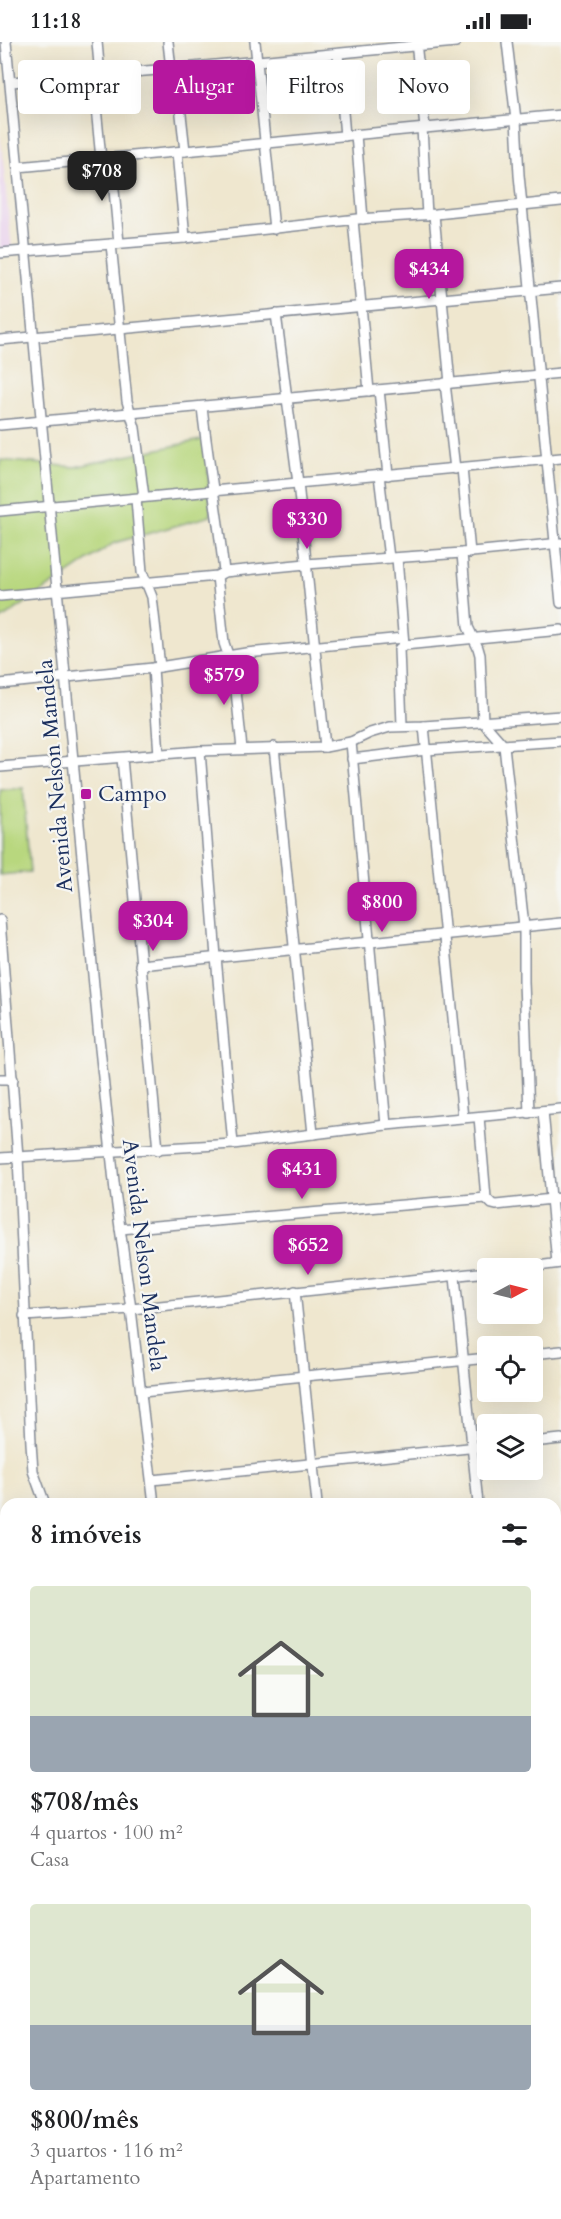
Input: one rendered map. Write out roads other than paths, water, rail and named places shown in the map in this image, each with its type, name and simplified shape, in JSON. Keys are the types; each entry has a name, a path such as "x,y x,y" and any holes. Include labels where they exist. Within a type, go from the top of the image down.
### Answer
{"street":[{"name":"Avenida Nelson Mandela","path":"6,42 4,56 11,82 111,1152 154,1498"},
{"path":"97,42 97,60"},
{"path":"168,42 172,60"},
{"path":"255,42 274,229"},
{"path":"343,42 341,54 363,219"},
{"path":"256,62 416,44 456,42"},
{"path":"507,42 547,459 558,543 561,603"},
{"path":"416,44 431,215 442,299 447,383 466,553 468,627 480,655 483,722 504,746 524,926 525,1024 530,1113"},
{"path":"11,82 18,82"},
{"path":"101,114 115,244 127,401 135,428 142,572 152,597 159,755"},
{"path":"178,114 184,238"},
{"path":"18,167 561,116"},
{"path":"0,253 184,238 561,201"},
{"path":"353,220 361,306 374,390 403,641 399,648 402,725"},
{"path":"0,340 120,327 561,288"},
{"path":"276,314 298,483 325,747"},
{"path":"0,425 561,373"},
{"path":"202,407 213,490 217,504 227,655 235,678 242,749"},
{"path":"0,511 561,458"},
{"path":"0,596 146,583 306,564 466,553 558,543"},
{"path":"0,684 156,668 227,655 315,645 473,639 561,630"},
{"path":"0,767 200,751 325,747 351,742 379,730 402,725 424,726 561,716"},
{"path":"424,726 463,1118"},
{"path":"352,759 426,750 561,741"},
{"path":"351,742 386,1125"},
{"path":"274,747 313,1134"},
{"path":"200,751 216,957 234,1144"},
{"path":"122,758 158,1150"},
{"path":"0,920 18,1157 33,1471 43,1498"},
{"path":"140,965 561,924"},
{"path":"0,1079 13,1079"},
{"path":"0,1158 234,1144 386,1125 561,1109"},
{"path":"543,1111 556,1198 559,1263 543,1265"},
{"path":"479,1117 486,1198 496,1205 556,1198"},
{"path":"120,1229 486,1198"},
{"path":"24,1316 131,1309 477,1274"},
{"path":"455,1277 477,1498"},
{"path":"295,1291 315,1498"},
{"path":"543,1353 561,1351"},
{"path":"142,1392 477,1359"},
{"path":"543,1441 561,1439"},
{"path":"152,1480 477,1447"}],"place":[{"name":"Campo","path":"86,794"}]}
